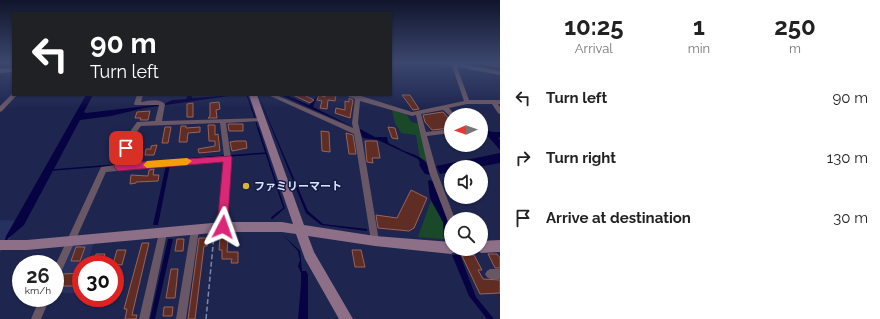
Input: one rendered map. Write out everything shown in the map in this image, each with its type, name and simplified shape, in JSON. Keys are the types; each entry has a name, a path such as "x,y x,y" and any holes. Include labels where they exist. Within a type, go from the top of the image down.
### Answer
{"street":[{"path":"458,78 467,102"},
{"path":"0,110 13,96"},
{"path":"140,96 137,104 159,102 162,105 158,123"},
{"path":"253,96 309,255 346,319"},
{"path":"273,96 356,132"},
{"path":"353,96 404,112 418,113 467,102 497,102 500,112"},
{"path":"358,97 355,123 356,132 359,140 375,241"},
{"path":"418,113 425,134 433,172 448,212"},
{"path":"119,165 132,133 139,124 262,119"},
{"path":"219,228 227,156 223,121"},
{"path":"425,134 444,132"},
{"path":"64,256 104,169 119,165 227,156"},
{"path":"3,245 164,234 219,228 282,227 375,241 444,247"},
{"path":"181,319 195,230"},
{"path":"144,319 164,234"},
{"path":"488,247 500,246"},
{"path":"490,274 500,274"},
{"path":"36,319 41,307"}],"path":[{"path":"206,319 219,228"}],"shaded area":[{"path":"85,96 92,96 84,112 86,113 164,104 172,100 186,99 188,96 192,96 192,98 229,96 144,108 111,116 80,120 24,225 10,237 5,238"},
{"path":"258,96 308,211 323,224 367,229 367,231 321,225 306,213"},
{"path":"282,96 289,96 309,105 318,96 313,107 353,127"},
{"path":"360,129 375,137 387,137 390,144 420,157 428,165 431,175 425,174 419,165 420,163 418,159 378,140 363,138 359,130"},
{"path":"488,130 500,132 500,137 498,138 500,140 500,150 488,136"},
{"path":"500,153 500,163 488,165 488,160 466,160"},
{"path":"444,164 444,173 440,174 436,166"},
{"path":"166,165 170,165 158,225 153,225"},
{"path":"430,180 434,182 445,212 444,240 443,222 430,198 428,181"},
{"path":"0,220 22,221 0,253"},
{"path":"283,235 300,251 302,271 306,271 308,275 308,319 298,319 301,273 298,266 300,260 298,251"},
{"path":"168,239 173,239 155,319 150,319"},
{"path":"94,242 90,255 72,255 72,293 64,293 64,255 61,255 66,244"},
{"path":"452,256 460,256 476,297 494,319 487,319 469,296"}],"green space":[{"path":"392,110 407,115 411,122 420,124 434,165 420,158 416,135 401,133 395,123"},
{"path":"431,201 443,222 444,239 418,237"}],"building":[{"path":"402,95 410,95 419,109 413,110"},
{"path":"295,96 306,96 314,100 310,103"},
{"path":"319,96 336,96 335,101 328,100 327,109 320,108 322,101 317,100"},
{"path":"349,98 353,100 350,118 335,113 336,108 345,110 345,101 349,102"},
{"path":"219,102 220,109 216,110 217,118 208,118 210,116 210,103"},
{"path":"193,103 193,117 187,117 187,104"},
{"path":"150,111 148,120 140,120 141,118 135,118 137,112"},
{"path":"443,112 444,129 432,130 425,122 423,115"},
{"path":"228,124 243,124 243,131 229,131"},
{"path":"208,125 215,125 215,135 218,134 220,151 199,153 198,149 215,146 215,141 209,141"},
{"path":"181,126 186,126 186,128 200,127 200,132 188,133 187,142 179,142"},
{"path":"165,127 171,127 168,143 162,143"},
{"path":"388,127 395,128 398,139 392,138"},
{"path":"321,131 329,132 330,152 322,151"},
{"path":"346,133 353,135 356,154 349,154"},
{"path":"246,141 247,148 232,151 230,142"},
{"path":"365,141 377,141 380,158 372,158 373,163 367,162"},
{"path":"157,145 154,155 145,155 146,149 151,149 151,146"},
{"path":"154,169 153,175 159,175 158,181 136,182 130,184 131,175 148,176 149,170"},
{"path":"411,190 427,198 414,228 409,231 378,228 376,215 397,218"},
{"path":"199,238 208,238 207,246 204,246 195,319 188,319"},
{"path":"220,238 228,238 227,252 238,252 238,263 231,263 232,259 222,259 222,250 219,250"},
{"path":"177,239 184,239 183,251 175,251"},
{"path":"142,243 149,243 132,315 137,315 136,319 125,319 127,309 124,309"},
{"path":"76,247 85,247 82,255 73,255"},
{"path":"117,250 126,250 124,258 124,255 116,255"},
{"path":"352,250 361,250 365,267 355,267"},
{"path":"488,254 497,254 500,258 500,268 495,268"},
{"path":"462,256 475,256 482,270 478,270 483,279 500,280 500,293 480,294"},
{"path":"171,269 178,269 175,298 166,298"},
{"path":"64,274 72,274 72,286 64,286"},
{"path":"164,307 173,307 172,316 163,316"}],"waterway":[{"path":"247,96 255,118"},
{"path":"256,122 258,129"},
{"path":"258,128 284,208 278,213"},
{"path":"229,156 266,153"},
{"path":"123,164 225,156"},
{"path":"53,170 115,165"},
{"path":"272,218 279,212"},
{"path":"5,241 8,237"}],"slow traffic":[{"path":"147,165 187,161"}],"place":[{"name":"ファミリーマート","path":"246,186"}],"route":[{"path":"126,148 118,167 228,158 223,227"}]}
